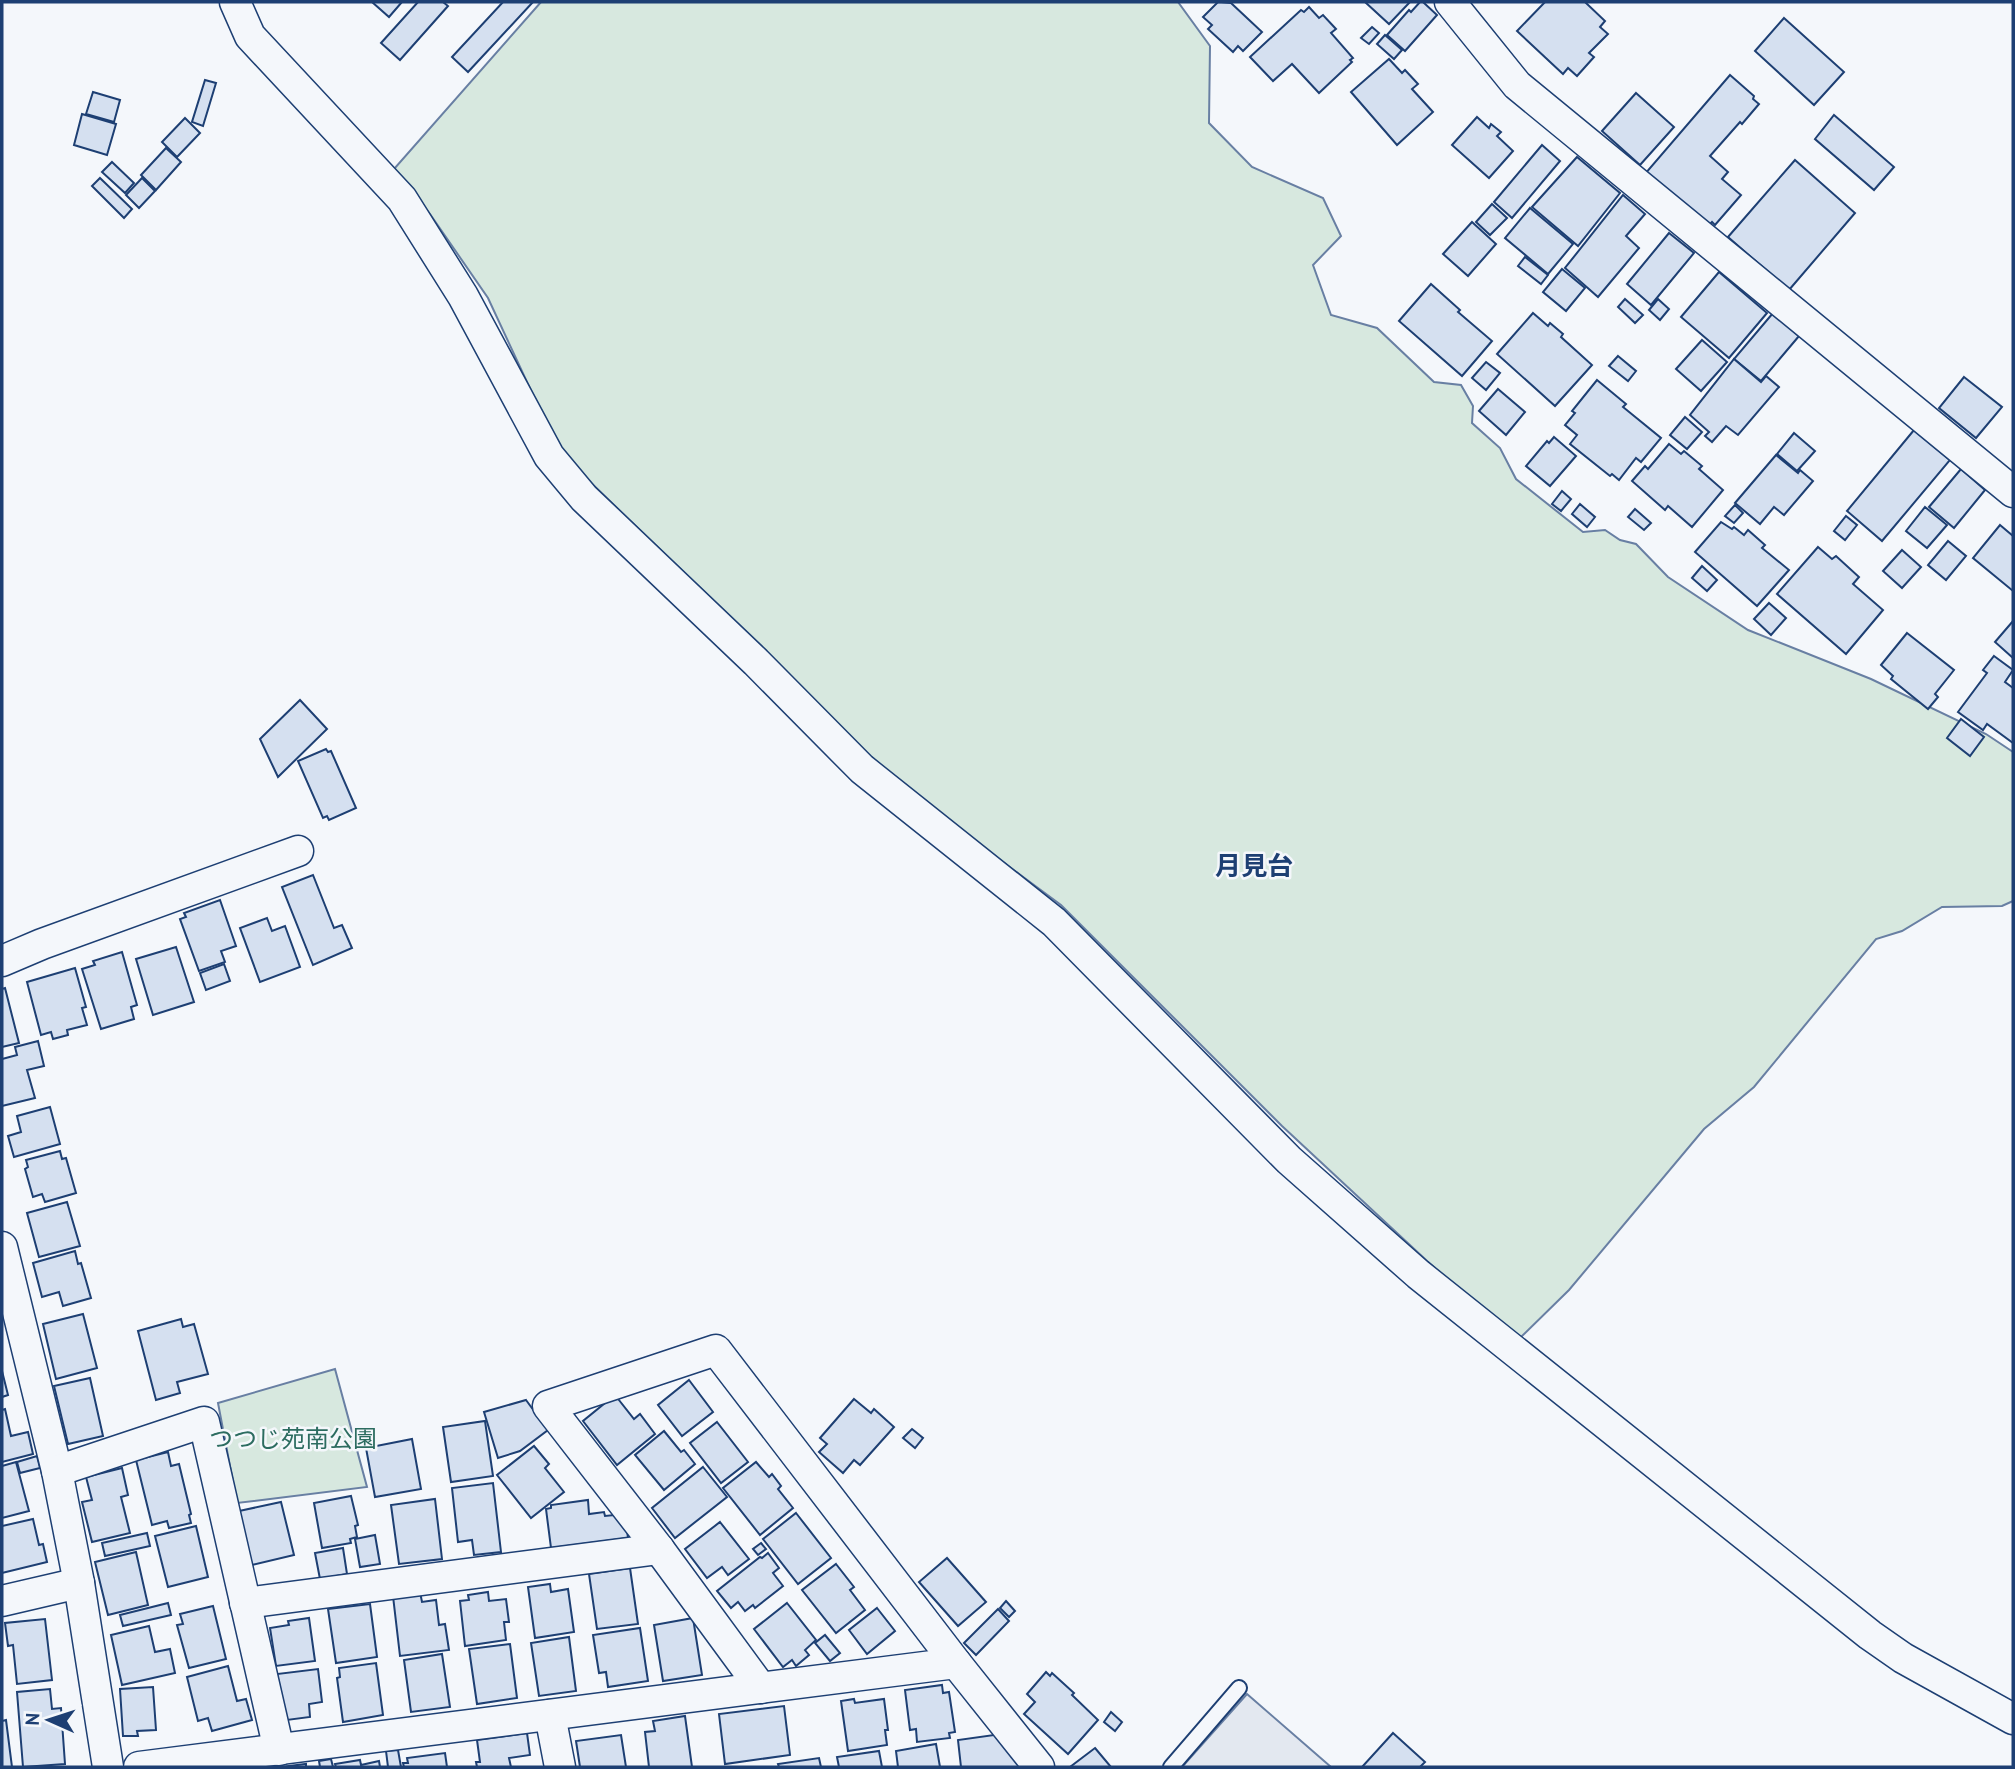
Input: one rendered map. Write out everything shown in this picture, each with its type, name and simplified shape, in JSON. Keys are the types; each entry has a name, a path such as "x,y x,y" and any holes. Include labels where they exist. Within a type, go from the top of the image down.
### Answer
{"street":[{"path":"235,2 250,36 402,200 463,296 549,456 584,498 756,662 862,769 1054,922 1289,1160 1418,1274 1870,1635 1903,1658 2013,1719"},
{"path":"1450,2 1517,85 2013,492"},
{"path":"2,961 298,851"},
{"path":"2,1247 57,1471 79,1583 108,1767"},
{"path":"761,1688 659,1549 548,1406 716,1350 1039,1767"},
{"path":"57,1471 204,1422 279,1750"},
{"path":"245,1603 659,1549"},
{"path":"2,1601 79,1583"},
{"path":"139,1767 956,1663"},
{"path":"550,1716 560,1767"}],"lane":[{"path":"1171,1767 1240,1688"}],"green space":[{"path":"541,2 1178,2 1210,46 1209,123 1252,167 1323,198 1341,236 1313,265 1331,315 1377,328 1434,382 1461,385 1473,406 1472,423 1500,448 1516,479 1583,532 1605,530 1620,540 1636,544 1668,577 1748,630 1871,679 1986,734 2013,752 2013,901 2002,906 1942,907 1902,931 1876,939 1754,1087 1704,1129 1569,1290 1518,1340 1440,1273 1282,1126 1061,905 871,760 776,661 560,453 488,298 430,214 394,169"},
{"name":"つつじ苑南公園","path":"335,1369 367,1487 237,1503 218,1403"}],"shaded area":[{"path":"1247,1694 1331,1767 1182,1767"}],"building":[{"path":"372,2 402,2 389,17"},
{"path":"418,2 443,2 448,6 400,60 381,43"},
{"path":"503,2 533,2 468,72 452,57"},
{"path":"1218,2 1231,3 1262,32 1243,51 1238,46 1233,52 1208,29 1212,25 1203,17"},
{"path":"1365,2 1410,2 1389,24"},
{"path":"1420,2 1437,15 1405,51 1387,35 1409,10 1411,12"},
{"path":"1545,2 1585,2 1605,21 1600,27 1608,34 1589,53 1594,57 1577,76 1568,68 1563,74 1517,31"},
{"path":"1309,7 1319,18 1323,15 1336,29 1331,33 1353,58 1319,93 1292,64 1273,81 1250,57 1301,10 1304,12"},
{"path":"1784,18 1844,72 1814,105 1755,51"},
{"path":"1372,27 1379,33 1369,44 1361,38"},
{"path":"1385,35 1402,50 1394,59 1377,44"},
{"path":"1389,59 1402,73 1405,70 1418,84 1412,89 1433,112 1397,145 1351,92"},
{"path":"1730,75 1754,96 1753,99 1759,104 1710,156 1728,172 1722,179 1741,195 1715,225 1712,222 1708,226 1644,175"},
{"path":"205,80 216,83 203,126 192,122"},
{"path":"93,92 120,100 114,122 86,114"},
{"path":"1636,93 1674,127 1640,165 1602,131"},
{"path":"82,114 116,124 107,155 74,145"},
{"path":"1834,115 1894,167 1874,190 1815,139"},
{"path":"1477,117 1489,128 1491,124 1501,132 1497,136 1513,151 1489,178 1452,145"},
{"path":"185,118 200,133 177,157 162,142"},
{"path":"1542,145 1560,161 1512,218 1494,202"},
{"path":"166,148 181,162 156,190 141,175"},
{"path":"1577,157 1620,193 1578,246 1532,207"},
{"path":"1795,160 1855,213 1789,290 1728,237"},
{"path":"112,162 134,183 125,193 102,172"},
{"path":"100,178 132,209 124,218 92,186"},
{"path":"142,178 155,191 139,208 126,195"},
{"path":"1623,195 1645,214 1626,236 1639,248 1598,297 1565,268"},
{"path":"1492,204 1507,218 1490,235 1476,222"},
{"path":"1530,208 1573,244 1548,274 1505,238"},
{"path":"1472,222 1496,244 1468,276 1443,254"},
{"path":"1669,233 1694,253 1651,305 1627,284"},
{"path":"1525,257 1548,275 1541,284 1518,266"},
{"path":"1562,269 1585,288 1566,311 1543,292"},
{"path":"1719,272 1767,313 1729,358 1681,317"},
{"path":"1431,284 1492,341 1462,376 1399,321"},
{"path":"1625,299 1643,315 1635,323 1618,307"},
{"path":"1658,299 1669,309 1660,320 1649,310"},
{"path":"1533,313 1563,334 1561,337 1592,365 1555,406 1497,354"},
{"path":"1773,313 1799,336 1761,381 1734,359"},
{"path":"1702,340 1727,362 1701,391 1676,369"},
{"path":"1618,356 1636,371 1628,381 1609,366"},
{"path":"1734,359 1761,382 1766,376 1779,387 1738,435 1726,426 1712,442 1705,436 1709,432 1690,415"},
{"path":"1486,362 1500,373 1486,390 1472,378"},
{"path":"1964,377 2002,407 1976,438 1939,408"},
{"path":"1597,380 1626,404 1623,407 1661,438 1641,462 1636,458 1619,480 1612,474 1610,476 1570,444 1577,435 1565,425 1575,413 1572,411"},
{"path":"1498,389 1525,412 1506,435 1479,411"},
{"path":"1685,417 1702,432 1687,449 1670,435"},
{"path":"1914,430 1950,460 1882,541 1847,511"},
{"path":"1794,433 1815,451 1797,471 1777,454"},
{"path":"1554,437 1576,456 1550,486 1526,466 1547,441 1549,443"},
{"path":"1669,444 1681,454 1684,451 1702,466 1699,469 1723,490 1692,527 1668,506 1665,510 1632,481 1645,466 1648,469"},
{"path":"1776,455 1813,481 1784,515 1774,507 1760,524 1735,503"},
{"path":"1961,469 1985,490 1954,528 1929,507"},
{"path":"1562,491 1571,499 1561,511 1552,504"},
{"path":"1580,504 1595,517 1587,527 1572,514"},
{"path":"1735,505 1743,513 1734,523 1725,516"},
{"path":"1925,507 1947,525 1927,548 1906,531"},
{"path":"1635,509 1651,523 1644,530 1628,517"},
{"path":"1846,516 1857,525 1845,540 1834,531"},
{"path":"1721,522 1744,535 1748,530 1765,545 1762,548 1789,570 1757,606 1695,552"},
{"path":"2000,525 2013,536 2013,591 1973,558"},
{"path":"1948,541 1966,556 1946,580 1928,565"},
{"path":"1818,547 1832,559 1836,556 1859,577 1853,584 1883,610 1846,654 1777,594"},
{"path":"1902,550 1921,567 1902,588 1883,571"},
{"path":"1702,566 1717,580 1707,591 1692,578"},
{"path":"1769,603 1786,618 1771,635 1754,619"},
{"path":"2013,621 2013,658 1995,642"},
{"path":"1907,633 1954,670 1935,694 1938,697 1928,709 1891,679 1893,676 1881,665"},
{"path":"1994,656 2013,670 2005,682 2013,688 2013,743 1987,724 1983,730 1958,712 1987,673 1983,670"},
{"path":"300,700 327,729 278,777 260,739"},
{"path":"1961,719 1984,737 1970,756 1947,738"},
{"path":"326,749 331,751 356,808 329,820 327,816 323,818 298,761"},
{"path":"313,875 334,928 342,925 352,948 313,965 282,887"},
{"path":"220,900 236,946 221,951 225,962 199,971 180,919 186,917 184,913"},
{"path":"267,918 272,931 285,926 300,967 260,982 240,928"},
{"path":"176,947 194,1002 153,1015 136,959"},
{"path":"122,952 137,1005 131,1007 134,1019 101,1029 82,969 95,965 93,961"},
{"path":"224,964 230,981 206,990 200,973"},
{"path":"75,968 86,1007 82,1008 87,1025 67,1030 68,1035 53,1039 51,1032 41,1035 27,982"},
{"path":"5,988 19,1043 2,1047 2,989"},
{"path":"38,1041 44,1066 27,1070 35,1098 2,1106 2,1059 17,1055 15,1047"},
{"path":"50,1107 60,1144 14,1157 8,1136 21,1132 17,1116"},
{"path":"60,1151 62,1159 66,1158 76,1193 45,1202 42,1194 33,1197 25,1169 28,1167 26,1160"},
{"path":"67,1202 80,1246 39,1257 27,1213"},
{"path":"75,1251 91,1298 63,1306 59,1292 42,1297 33,1263"},
{"path":"83,1314 97,1368 56,1379 43,1324"},
{"path":"181,1319 183,1327 194,1324 208,1374 177,1382 180,1393 156,1400 138,1331"},
{"path":"2,1371 8,1395 2,1397"},
{"path":"90,1378 103,1436 68,1444 54,1386"},
{"path":"689,1380 713,1412 682,1436 658,1405"},
{"path":"615,1395 634,1419 640,1414 655,1434 617,1465 583,1421"},
{"path":"854,1399 871,1413 874,1409 894,1427 860,1465 854,1460 843,1473 819,1452 827,1444 820,1438"},
{"path":"526,1400 548,1430 520,1451 498,1458 484,1412"},
{"path":"5,1409 11,1436 28,1432 33,1454 2,1462 2,1410"},
{"path":"485,1421 493,1476 451,1482 443,1427"},
{"path":"717,1422 748,1462 721,1483 690,1443"},
{"path":"912,1429 923,1438 915,1448 903,1438"},
{"path":"664,1431 695,1464 664,1490 635,1455"},
{"path":"412,1439 421,1489 375,1497 366,1448"},
{"path":"534,1446 549,1464 545,1468 564,1492 531,1518 497,1475"},
{"path":"168,1452 171,1466 179,1464 191,1514 191,1523 169,1528 167,1521 152,1525 136,1460"},
{"path":"37,1456 40,1468 20,1473 17,1462"},
{"path":"16,1462 29,1511 2,1518 2,1466"},
{"path":"756,1462 769,1477 772,1474 781,1486 778,1489 793,1508 760,1535 723,1488"},
{"path":"703,1467 727,1497 675,1538 652,1508"},
{"path":"122,1468 128,1495 121,1497 130,1533 92,1542 82,1502 92,1500 86,1477"},
{"path":"493,1483 501,1552 474,1555 472,1540 458,1542 452,1488"},
{"path":"351,1496 358,1525 355,1526 357,1537 350,1539 351,1543 322,1548 314,1503"},
{"path":"435,1499 442,1559 399,1564 391,1505"},
{"path":"588,1500 589,1514 625,1514 628,1538 551,1548 546,1509 551,1508 551,1505"},
{"path":"281,1502 294,1555 252,1565 239,1511"},
{"path":"796,1513 831,1558 798,1584 763,1539"},
{"path":"33,1519 39,1545 43,1544 47,1562 2,1573 2,1526"},
{"path":"720,1522 749,1559 728,1575 722,1567 707,1578 685,1549"},
{"path":"196,1526 208,1577 168,1587 155,1536"},
{"path":"147,1533 150,1546 105,1556 102,1543"},
{"path":"375,1535 380,1564 360,1567 355,1539"},
{"path":"761,1543 766,1549 758,1555 753,1549"},
{"path":"343,1548 347,1574 320,1579 315,1553"},
{"path":"136,1552 148,1605 108,1615 95,1562"},
{"path":"768,1553 779,1568 773,1573 783,1586 755,1608 753,1605 745,1611 738,1602 731,1608 717,1591"},
{"path":"947,1558 986,1602 958,1626 919,1582"},
{"path":"836,1564 854,1587 850,1590 865,1610 836,1633 802,1590"},
{"path":"630,1568 638,1624 597,1629 589,1574"},
{"path":"550,1584 551,1592 568,1589 574,1632 535,1638 528,1587"},
{"path":"420,1592 422,1602 436,1600 439,1625 445,1624 449,1650 400,1656 393,1596"},
{"path":"488,1592 489,1601 506,1599 509,1622 504,1622 506,1640 465,1646 460,1601 469,1600 468,1595"},
{"path":"1006,1601 1015,1611 1009,1617 1000,1608"},
{"path":"168,1603 171,1615 123,1626 120,1615"},
{"path":"787,1603 816,1640 805,1650 809,1655 796,1666 792,1660 783,1667 754,1629"},
{"path":"370,1604 377,1657 336,1663 328,1609"},
{"path":"213,1606 226,1659 189,1668 177,1625 183,1624 180,1614"},
{"path":"877,1608 895,1631 867,1654 849,1630"},
{"path":"998,1609 1009,1621 976,1655 964,1643"},
{"path":"309,1618 315,1661 276,1666 270,1628 289,1625 288,1621"},
{"path":"693,1618 702,1675 663,1681 654,1625"},
{"path":"45,1619 52,1680 17,1684 13,1645 8,1646 5,1623"},
{"path":"149,1626 155,1652 170,1649 175,1673 122,1685 111,1635"},
{"path":"640,1628 648,1681 608,1687 606,1672 599,1673 593,1635"},
{"path":"825,1635 840,1653 830,1661 815,1643"},
{"path":"569,1637 576,1691 539,1696 531,1643"},
{"path":"510,1644 517,1698 477,1704 469,1649"},
{"path":"442,1654 450,1707 411,1712 404,1660"},
{"path":"376,1663 383,1715 343,1722 337,1678 340,1677 339,1668"},
{"path":"228,1666 237,1701 246,1699 252,1720 212,1731 208,1718 198,1721 187,1677"},
{"path":"318,1669 322,1702 309,1704 310,1717 287,1720 277,1674"},
{"path":"1046,1672 1050,1676 1052,1673 1074,1693 1072,1695 1098,1720 1068,1754 1024,1714 1035,1702 1027,1694"},
{"path":"942,1685 943,1693 949,1692 955,1732 949,1733 950,1738 917,1742 916,1729 910,1730 905,1690"},
{"path":"153,1687 156,1730 137,1731 138,1736 123,1736 120,1689"},
{"path":"50,1689 52,1709 61,1708 65,1764 23,1767 17,1692"},
{"path":"854,1699 855,1703 884,1699 887,1745 848,1751 841,1701"},
{"path":"784,1706 790,1755 725,1764 719,1714"},
{"path":"1111,1712 1122,1722 1115,1731 1104,1722"},
{"path":"685,1716 692,1767 649,1767 645,1732 655,1731 653,1721"},
{"path":"6,1720 12,1767 2,1767 2,1721"},
{"path":"527,1733 530,1755 509,1758 511,1767 477,1767 476,1762 480,1762 477,1740"},
{"path":"1393,1733 1425,1762 1420,1767 1362,1767"},
{"path":"1001,1734 1024,1767 961,1767 958,1740"},
{"path":"621,1735 626,1767 580,1767 576,1741"},
{"path":"936,1744 940,1767 898,1767 896,1751"},
{"path":"1095,1748 1111,1767 1070,1767"},
{"path":"398,1750 401,1767 388,1767 386,1751"},
{"path":"879,1751 882,1767 839,1767 837,1757"},
{"path":"445,1753 447,1767 404,1767 403,1763 408,1763 407,1758"},
{"path":"819,1758 821,1767 779,1767 778,1764"},
{"path":"331,1759 333,1767 320,1767 319,1761"},
{"path":"360,1760 361,1765 379,1761 380,1767 336,1767 335,1764"},
{"path":"306,1764 306,1767 281,1767"}],"district":[{"name":"月見台","path":"1254,866"}]}
